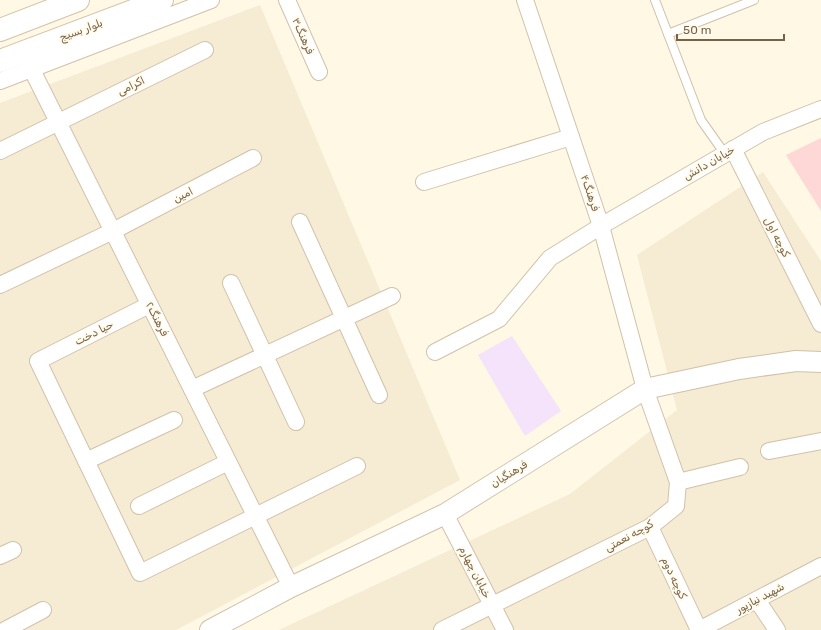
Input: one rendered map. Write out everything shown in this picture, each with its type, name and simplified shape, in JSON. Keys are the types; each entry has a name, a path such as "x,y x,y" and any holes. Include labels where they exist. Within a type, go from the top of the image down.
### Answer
{"main road":[{"path":"0,30 78,0"},
{"name":"بلوار بسیج","path":"0,61 27,60 162,0"}],"street":[{"path":"0,81 27,60 211,0"},
{"name":"فرهنگ۳","path":"287,0 319,72"},
{"name":"فرهنگ۴","path":"525,0 601,226 645,389"},
{"name":"اکرامی","path":"0,151 205,50"},
{"name":"فرهنگ۲","path":"27,60 291,587"},
{"name":"خیابان دانش","path":"435,352 499,318 550,258 601,226 763,132 821,109"},
{"path":"424,182 571,137"},
{"name":"کوچه اول","path":"729,152 821,324"},
{"name":"امین","path":"0,285 112,231 254,158"},
{"path":"300,222 379,395"},
{"path":"231,283 296,422"},
{"path":"192,389 392,296"},
{"name":"حیا دخت","path":"86,461 38,361 150,305"},
{"name":"فرهنگیان","path":"210,630 291,587 445,514 645,389 740,369 796,361 821,362"},
{"name":"کوچه نعمتی","path":"442,630 650,527 676,506 678,482 645,389"},
{"path":"174,420 86,461 140,572 357,466"},
{"path":"769,451 821,441"},
{"path":"138,506 228,462"},
{"path":"678,482 740,467"},
{"name":"خیابان چهارم","path":"445,514 505,630"},
{"name":"کوچه دوم","path":"650,527 699,630"},
{"name":"شهید نیازپور","path":"699,630 821,566"},
{"path":"757,600 778,630"},
{"path":"5,630 43,610"}],"lane":[{"path":"655,0 701,120 729,152"},
{"path":"668,34 754,0"}],"shaded area":[{"path":"260,5 460,480 176,630 0,630 0,103"},
{"path":"821,138 821,211 786,155"},
{"path":"763,172 821,261 821,630 279,630 570,494 677,410 637,255"},
{"path":"512,336 561,411 525,436 478,355"}]}
